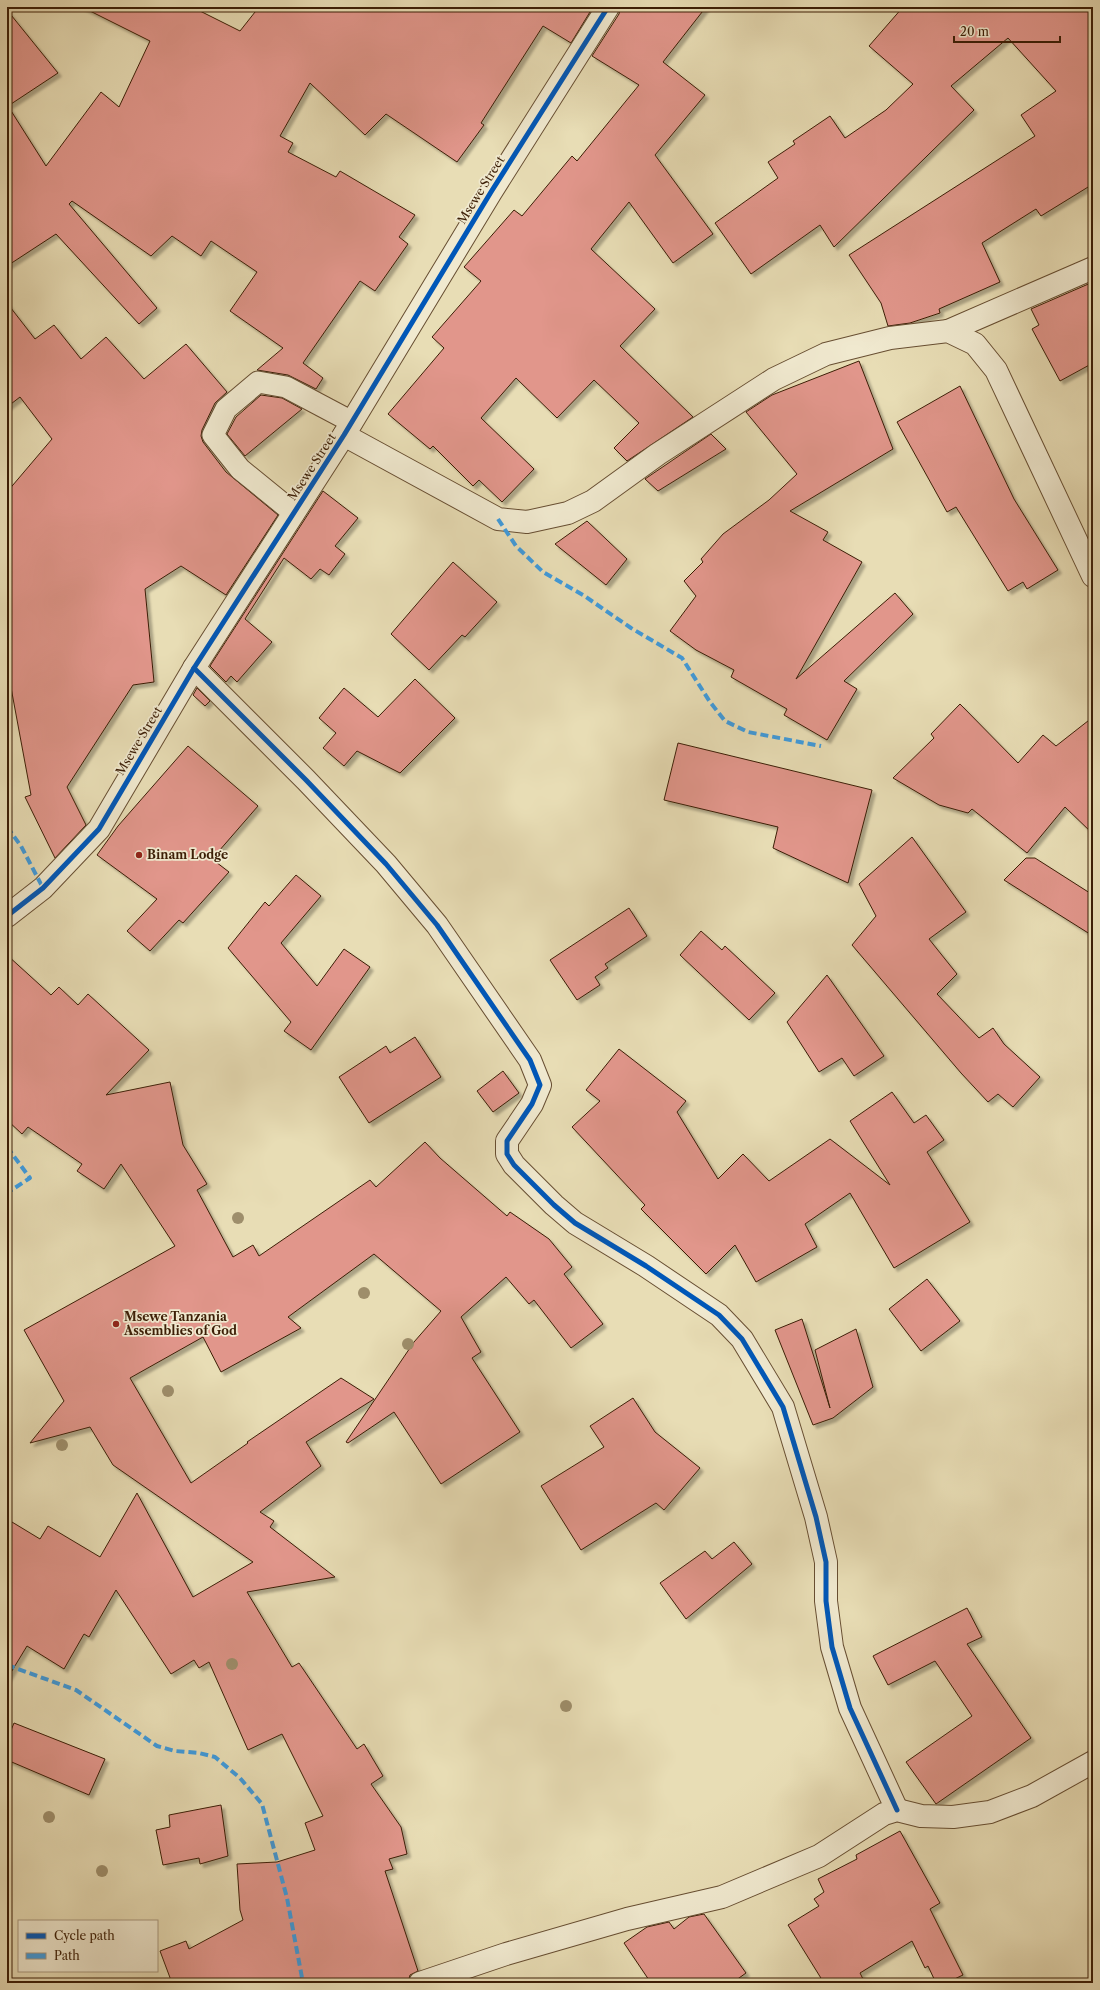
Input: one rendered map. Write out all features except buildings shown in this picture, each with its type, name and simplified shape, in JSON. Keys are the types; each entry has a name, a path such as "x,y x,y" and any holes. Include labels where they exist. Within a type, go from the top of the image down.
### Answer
{"street":[{"name":"Msewe Street","path":"7,916 43,888 99,829 194,668 348,428 495,186 608,7"},
{"path":"348,428 498,519 527,522 568,513 594,501 658,454 768,383 826,354 890,338 948,331 1093,268"},
{"path":"948,331 975,344 996,370 1093,576"},
{"path":"194,668 306,780 386,864 437,925 530,1060 540,1084 532,1104 507,1141 507,1154 514,1165 554,1205 575,1223 682,1289 719,1315 742,1339 783,1407 816,1517 826,1562 826,1601 832,1647 850,1708 897,1810"},
{"path":"420,1983 506,1954 627,1919 722,1897 819,1856 866,1824 884,1814 897,1810 921,1816 953,1817 990,1812 1032,1796 1093,1762"}],"lane":[{"path":"294,513 240,469 213,435 226,408 258,382 286,387 348,428"}],"marked path":[{"path":"498,519 516,546 543,572 583,595 631,628 682,658 710,702 725,721 748,732 821,746"},
{"path":"7,827 21,846 43,888"},
{"path":"7,1147 30,1178 7,1193"},
{"path":"7,1665 76,1690 157,1746 175,1751 199,1753 215,1757 240,1778 262,1804 287,1898 303,1983"}],"cycle path":[{"path":"7,916 43,888 99,829 194,668 344,435 491,192 608,7"},
{"path":"194,668 306,780 386,864 437,925 530,1060 540,1085 532,1104 507,1141 507,1154 514,1165 554,1205 575,1223 646,1266 719,1315 742,1339 783,1407 816,1517 826,1562 826,1601 832,1647 850,1708 897,1810"}],"place":[{"name":"Binam Lodge","path":"139,855"},
{"name":"Msewe Tanzania Assemblies of God","path":"116,1324"}]}
